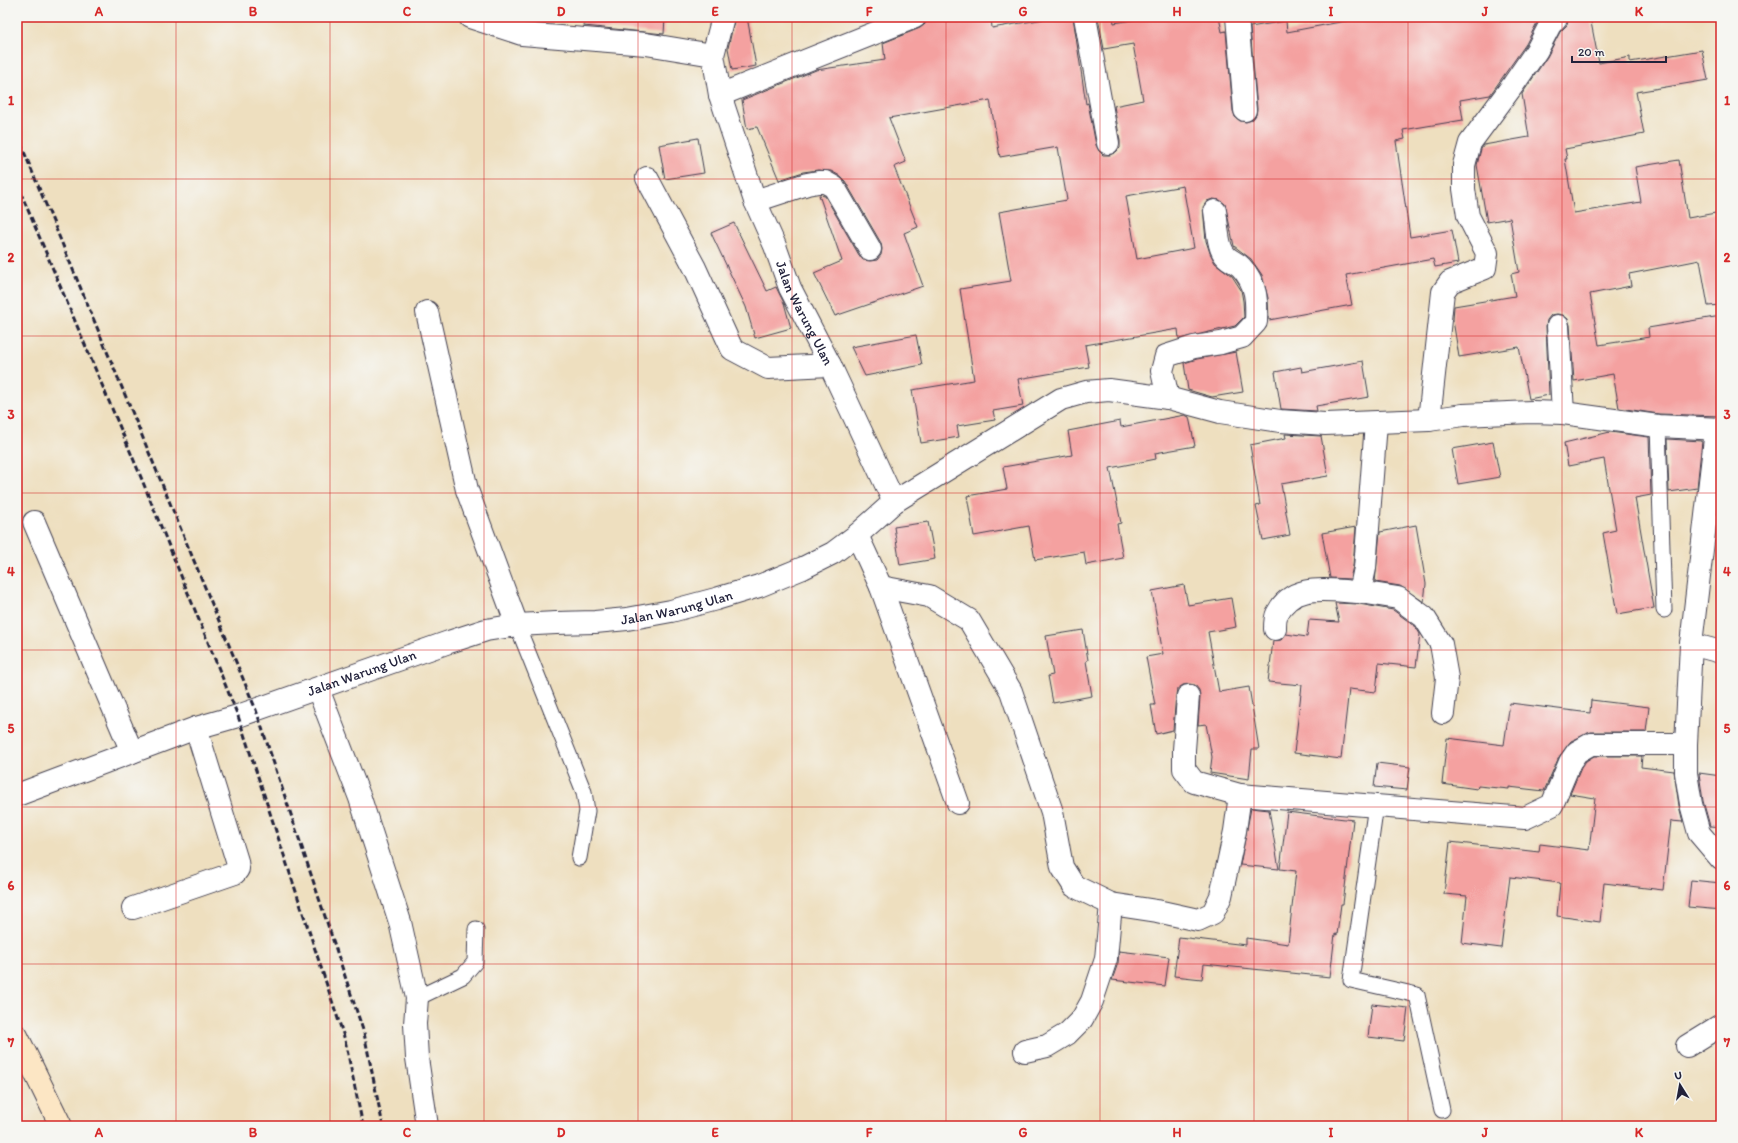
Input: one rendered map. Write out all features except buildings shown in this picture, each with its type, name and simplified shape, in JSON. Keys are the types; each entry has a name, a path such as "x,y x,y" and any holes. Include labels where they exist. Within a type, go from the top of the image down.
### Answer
{"main road":[{"path":"17,1036 61,1126"}],"street":[{"path":"470,17 522,34 646,44 713,55"},
{"name":"Jalan Warung Ulan","path":"17,795 196,728 238,716 318,689 486,630 517,625 595,622 628,619 716,599 759,586 803,568 833,553 857,535 894,502 830,365 790,288 775,246 755,201 720,95 713,55 723,17"},
{"path":"720,95 915,17"},
{"path":"1085,17 1108,143"},
{"path":"1237,17 1245,110"},
{"path":"1429,420 1443,292 1450,282 1484,268 1487,253 1468,216 1464,189 1464,165 1470,143 1513,85 1537,50 1550,25 1558,17"},
{"path":"647,178 695,268 732,349 768,368 830,365"},
{"path":"755,201 807,184 825,182 834,187 870,249"},
{"path":"1168,398 1162,371 1166,356 1194,347 1221,343 1242,337 1256,322 1257,299 1251,281 1240,266 1229,260 1221,248 1215,211"},
{"path":"428,312 467,490 517,625"},
{"path":"1558,326 1563,413"},
{"path":"894,502 1062,399 1086,392 1109,390 1168,398 1220,412 1280,421 1325,424 1429,420 1499,412 1563,413 1658,426 1718,429 1691,644 1686,773 1691,804 1699,832 1721,859"},
{"path":"1360,592 1365,568 1376,423"},
{"path":"34,522 132,752"},
{"path":"857,535 881,587 958,803"},
{"path":"881,587 929,596 969,620 1011,691 1052,812 1062,867 1074,886 1111,904 1157,911 1198,920 1213,913 1222,896 1235,830 1240,795"},
{"path":"1275,630 1276,615 1289,599 1303,591 1320,589 1360,592 1398,598 1424,617 1441,644 1447,678 1444,713"},
{"path":"1691,644 1721,652"},
{"path":"318,689 360,798 400,922 417,998 415,1024 417,1058 427,1126"},
{"path":"1188,696 1184,769 1194,782 1240,795 1525,818 1552,805 1570,762 1576,752 1592,744 1686,744"},
{"path":"133,908 235,873 238,869 237,861 196,728"},
{"path":"1025,1052 1047,1046 1067,1034 1082,1019 1092,1001 1106,959 1111,904"},
{"path":"1687,1046 1721,1025"}],"lane":[{"path":"1658,426 1664,610"},
{"path":"517,625 584,792 588,811 579,858"},
{"path":"1376,805 1351,980 1417,995 1442,1110"},
{"path":"417,998 463,976 467,972 475,962 476,929"}],"railway":[{"path":"17,135 256,710 364,1033 383,1126"},
{"path":"17,184 138,470 238,716 345,1040 363,1126"}]}
